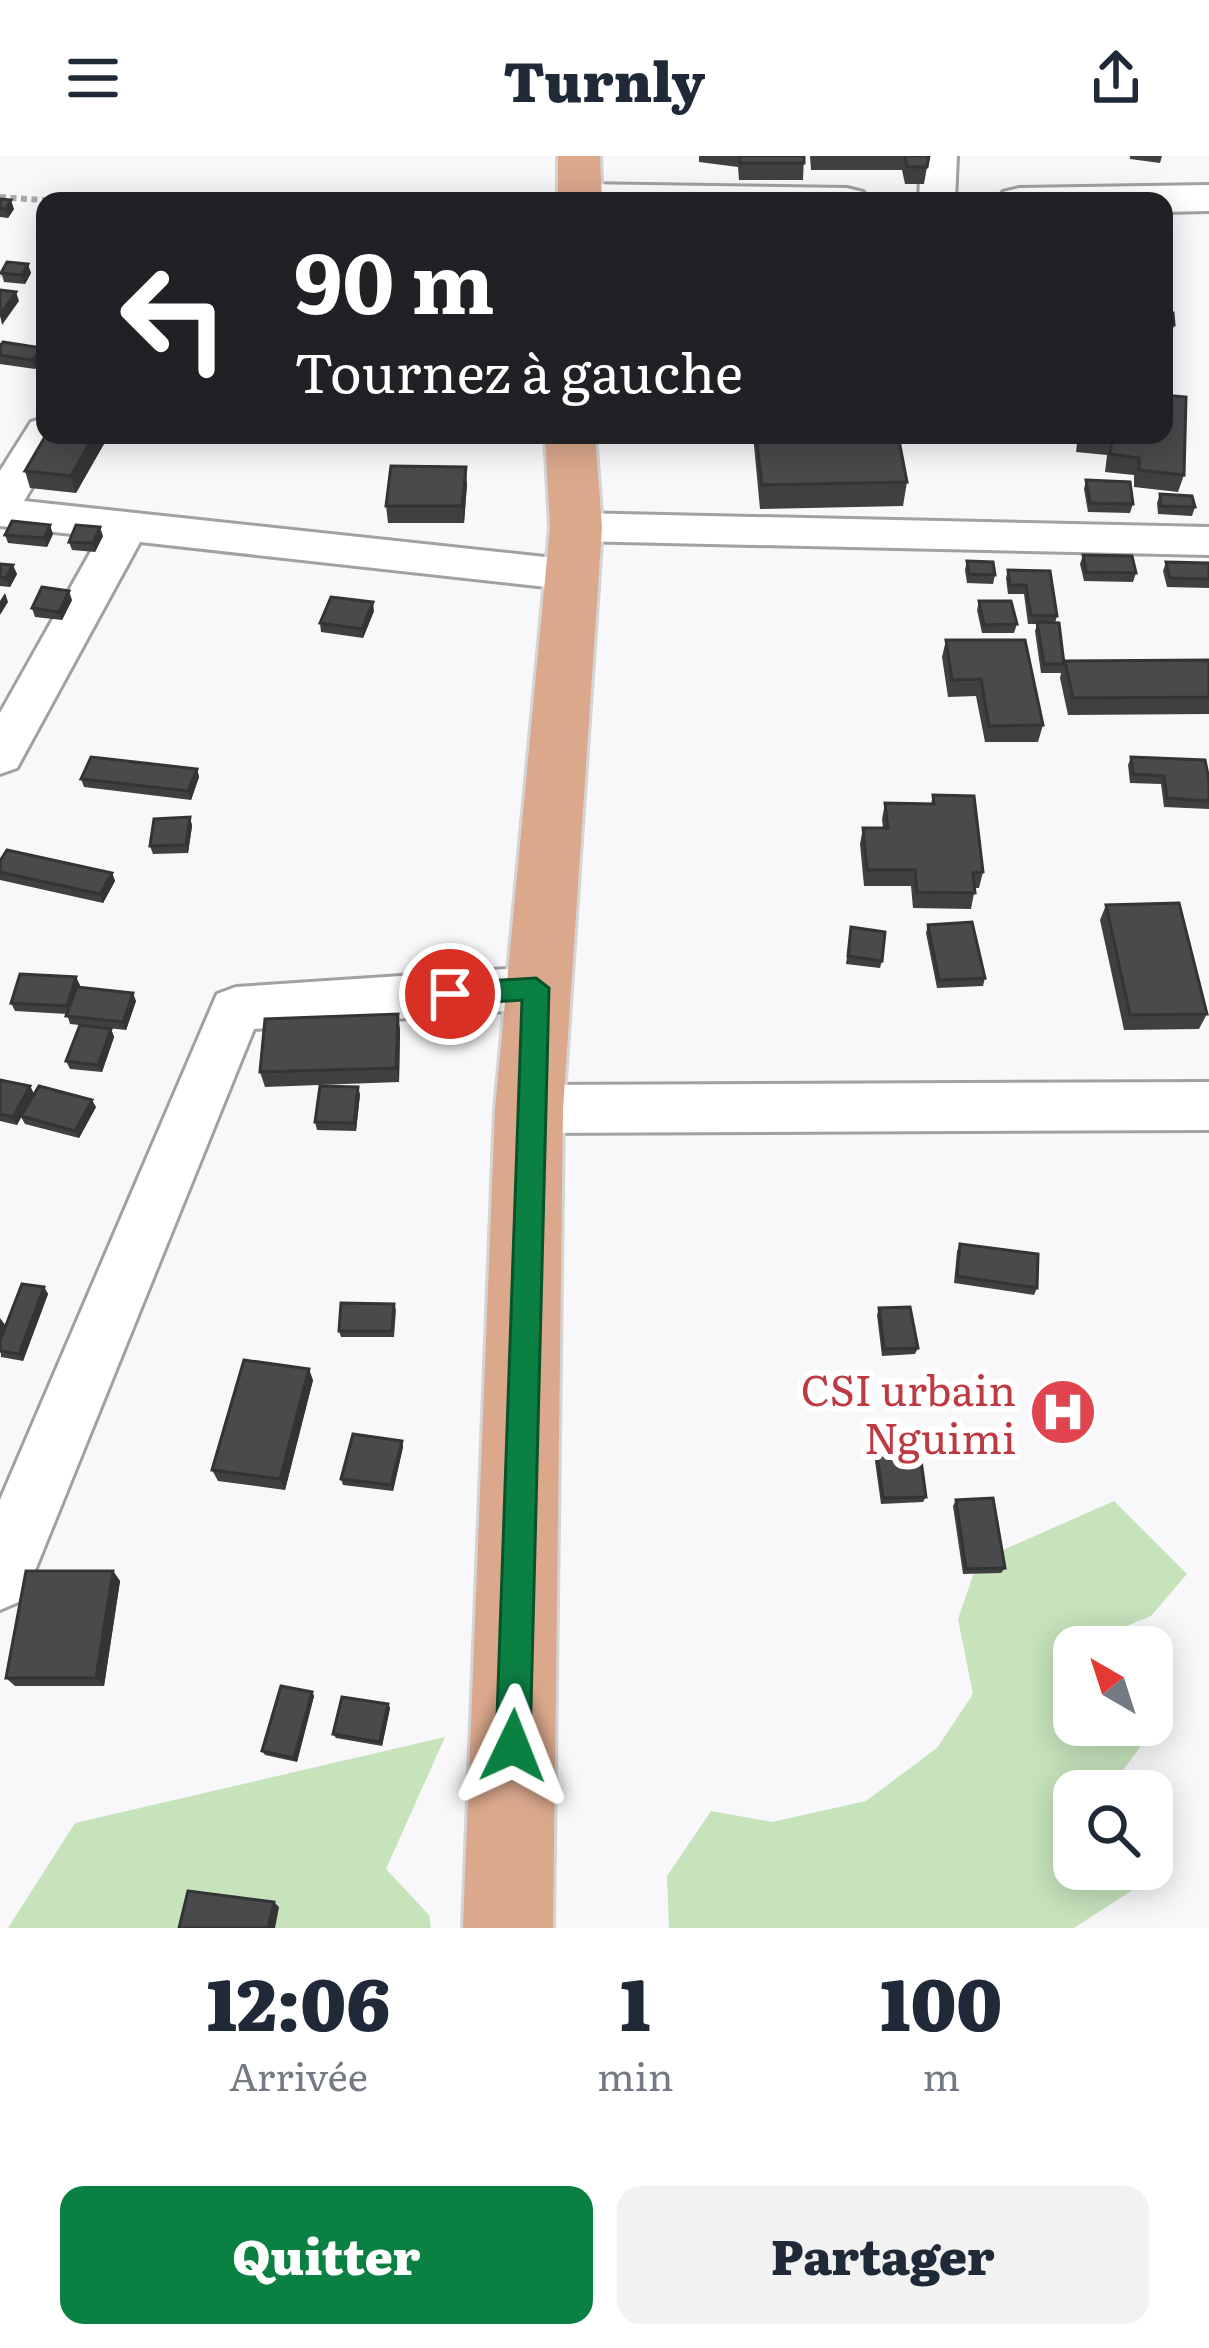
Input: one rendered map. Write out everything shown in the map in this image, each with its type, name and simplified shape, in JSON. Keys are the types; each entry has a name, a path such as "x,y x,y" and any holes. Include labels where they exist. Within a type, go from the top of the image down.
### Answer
{"highway":[{"path":"508,1928 529,1109 574,551 570,444"}],"street":[{"path":"937,192 939,156"},
{"path":"579,185 696,192"},
{"path":"1173,199 1209,198"},
{"path":"38,444 0,509 128,526 574,551 1209,541"},
{"path":"0,756 128,526"},
{"path":"0,1577 236,1009 536,988"},
{"path":"529,1109 1209,1106"}],"path":[{"path":"0,197 36,200"}],"green space":[{"path":"1114,1501 1187,1574 1151,1616 1126,1626 1053,1626 1053,1746 1141,1746 1123,1770 1053,1770 1053,1890 1133,1890 1074,1928 669,1928 667,1876 711,1811 772,1822 866,1801 937,1748 973,1694 958,1619 978,1561"},
{"path":"445,1737 386,1869 429,1915 431,1928 8,1928 75,1823"}],"building":[{"path":"740,156 804,156 804,163 740,163"},
{"path":"905,156 929,156 927,167 907,167"},
{"path":"7,262 28,264 22,275 1,273"},
{"path":"0,290 16,292 0,315"},
{"path":"3,342 36,347 36,355 32,360 0,355"},
{"path":"1173,396 1186,397 1184,475 1139,470 1139,458 1110,454 1111,444 1173,444"},
{"path":"41,444 89,444 71,476 25,471"},
{"path":"757,444 900,444 907,482 762,485"},
{"path":"391,466 466,467 462,506 386,506"},
{"path":"1086,480 1130,482 1133,504 1090,503"},
{"path":"1160,494 1192,496 1195,507 1161,506"},
{"path":"12,521 50,525 44,538 5,535"},
{"path":"76,525 100,527 93,543 69,542"},
{"path":"1083,555 1132,556 1136,573 1086,572"},
{"path":"967,561 993,562 995,575 969,574"},
{"path":"1166,562 1209,563 1209,579 1170,578"},
{"path":"0,564 13,565 6,578 0,577"},
{"path":"1008,570 1050,571 1057,616 1031,615 1026,585 1010,585"},
{"path":"42,587 69,591 59,612 32,608"},
{"path":"331,597 373,602 362,629 320,623"},
{"path":"979,601 1011,601 1017,624 984,625"},
{"path":"1037,622 1059,623 1064,664 1044,664"},
{"path":"946,640 1025,640 1043,725 989,726 981,679 952,680"},
{"path":"1209,660 1209,697 1073,698 1065,661"},
{"path":"91,757 197,769 188,791 81,779"},
{"path":"1131,757 1205,760 1209,801 1167,798 1164,776 1133,774"},
{"path":"933,795 974,796 983,872 973,873 975,893 917,892 915,870 867,870 863,828 888,828 885,803 934,804"},
{"path":"190,817 186,845 150,846 154,819"},
{"path":"7,850 112,873 100,894 0,872"},
{"path":"1179,903 1207,1014 1130,1015 1106,905"},
{"path":"972,922 985,978 939,980 928,925"},
{"path":"851,927 885,932 882,961 848,956"},
{"path":"20,974 76,977 67,1006 11,1003"},
{"path":"77,987 133,993 123,1022 66,1016"},
{"path":"398,1014 396,1068 260,1072 265,1019"},
{"path":"80,1025 111,1029 98,1065 66,1061"},
{"path":"0,1080 30,1086 13,1117 0,1114"},
{"path":"39,1086 92,1100 75,1131 21,1116"},
{"path":"320,1086 358,1087 354,1123 315,1122"},
{"path":"960,1244 1038,1254 1037,1288 957,1276"},
{"path":"22,1284 44,1287 19,1354 0,1351 0,1341"},
{"path":"341,1303 394,1304 392,1331 339,1331"},
{"path":"910,1307 918,1348 884,1349 879,1308"},
{"path":"244,1360 309,1369 280,1479 212,1470"},
{"path":"353,1434 402,1441 391,1485 341,1479"},
{"path":"920,1453 926,1497 883,1498 877,1455"},
{"path":"993,1498 1005,1568 966,1569 956,1500"},
{"path":"26,1571 113,1571 96,1678 6,1678"},
{"path":"281,1686 312,1692 294,1758 262,1751"},
{"path":"342,1697 388,1704 380,1742 333,1734"},
{"path":"188,1891 274,1902 268,1928 179,1928"}],"place":[{"name":"CSI urbain Nguimi","path":"1063,1412"}],"route":[{"path":"450,994 536,988 513,1746"}]}
